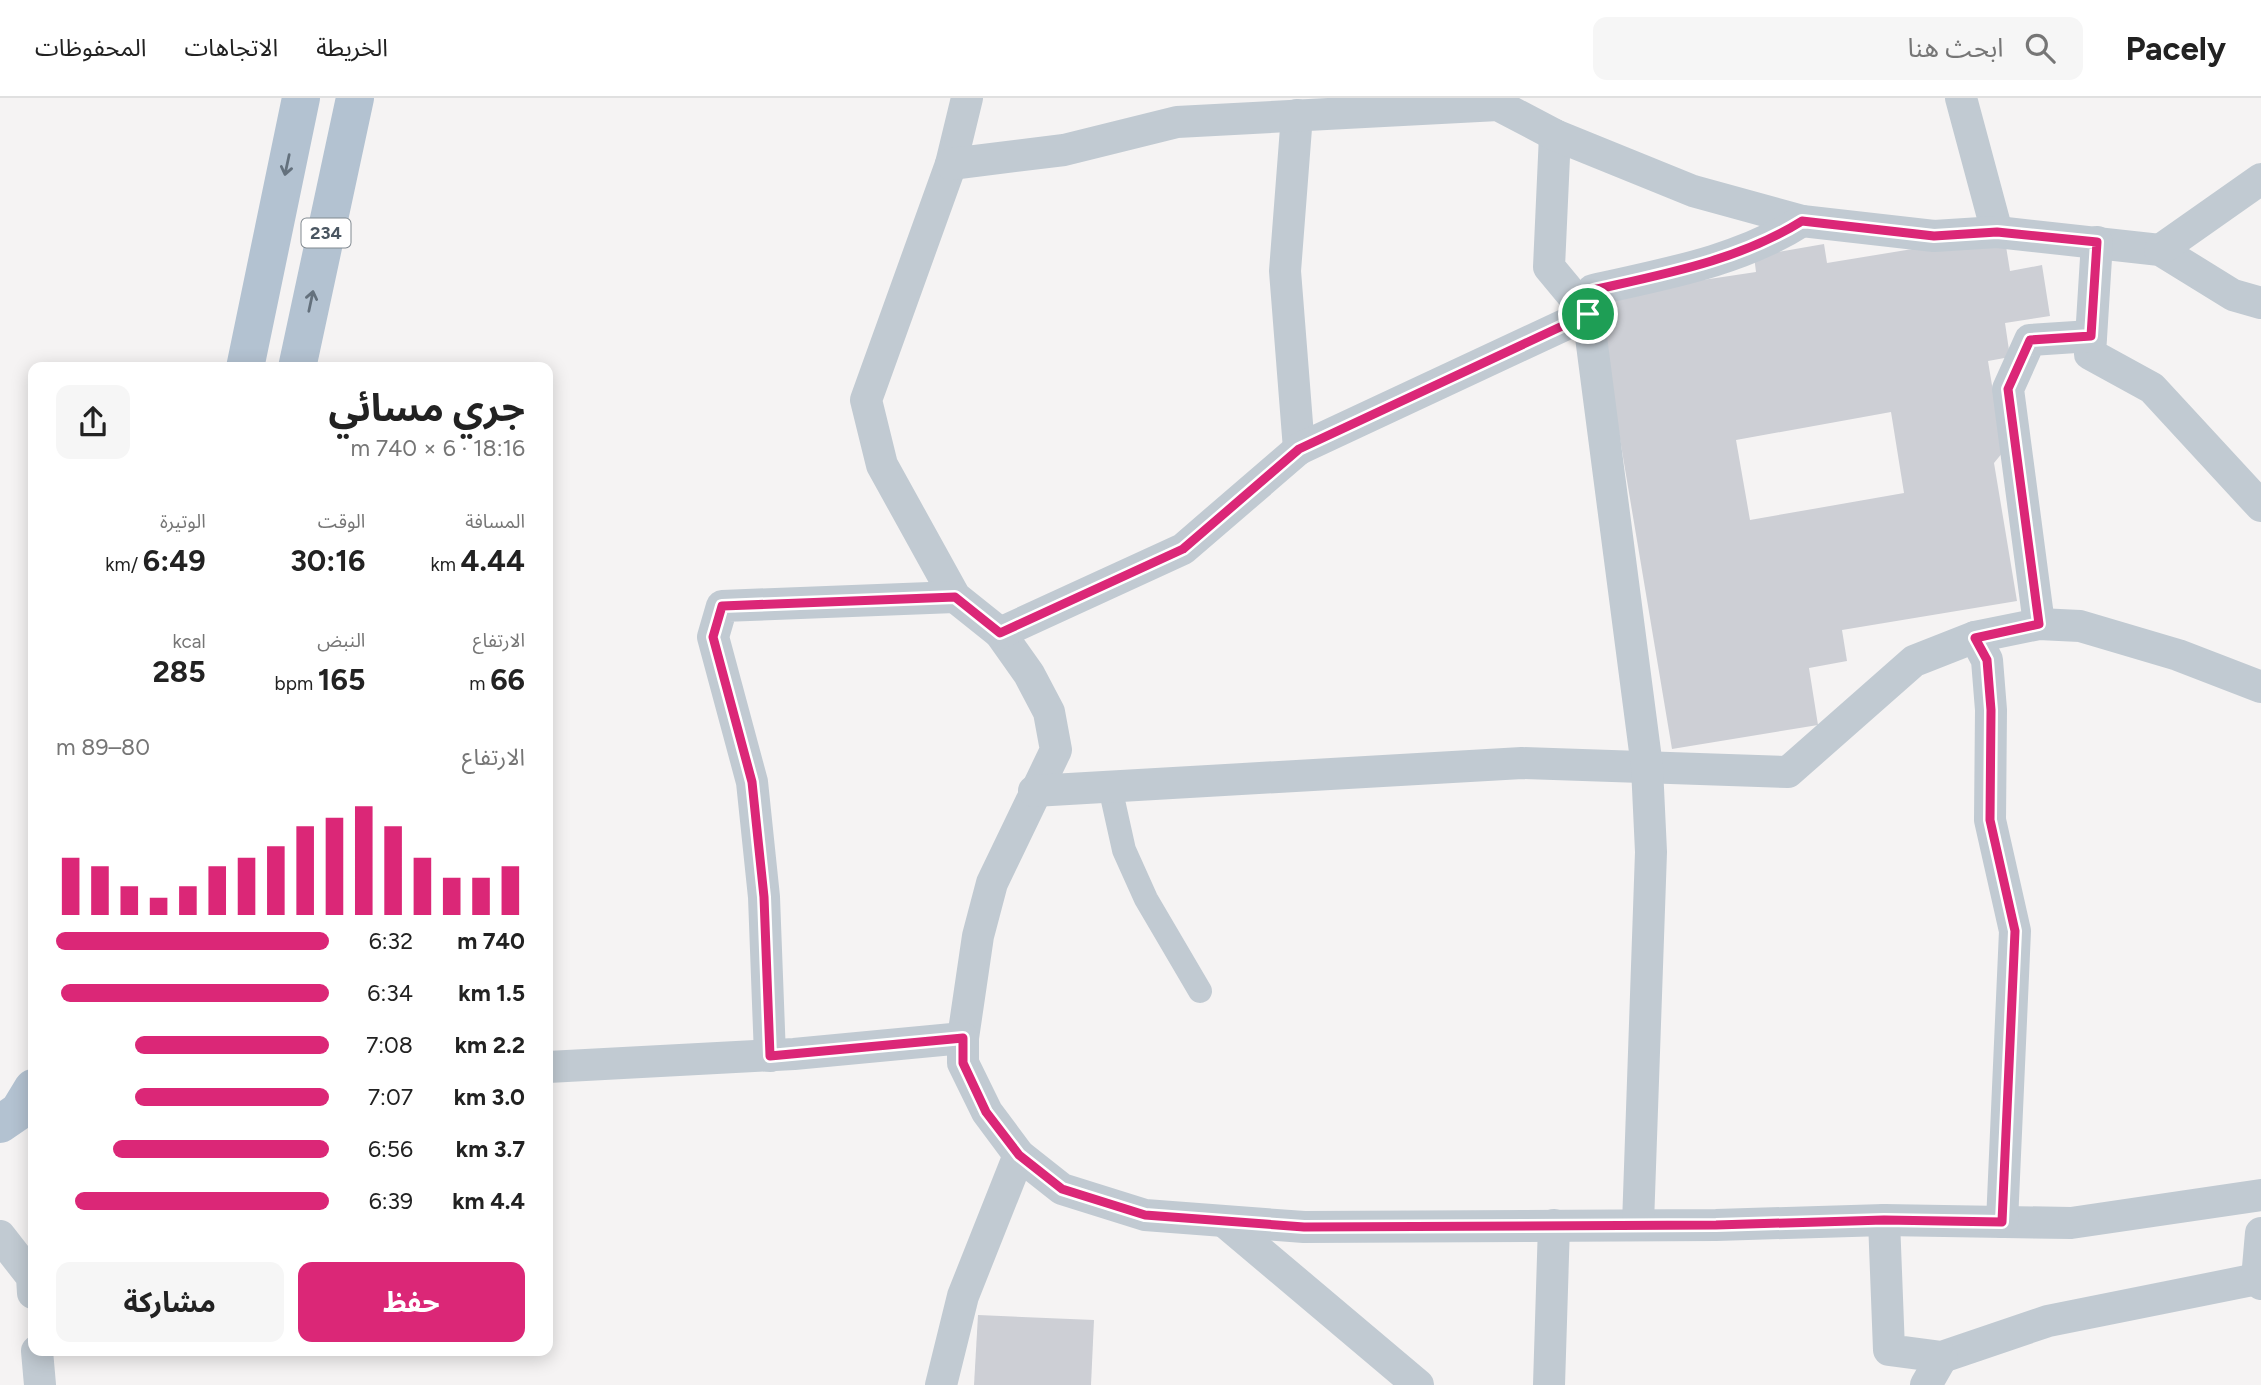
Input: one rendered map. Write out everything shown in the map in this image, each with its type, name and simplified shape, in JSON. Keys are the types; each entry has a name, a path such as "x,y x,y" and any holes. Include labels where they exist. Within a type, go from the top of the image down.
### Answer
{"main road":[{"name":"234","path":"246,362 301,98"},
{"name":"234","path":"298,362 355,98"}],"street":[{"path":"967,98 951,164 866,400 882,465 955,597 1000,633 1030,674 1049,712 1056,750 992,883 978,936 963,1038 963,1063 981,1100 1019,1155 1062,1189 1145,1215 1304,1227 1884,1220 2071,1223 2261,1195"},
{"path":"1961,98 1997,232"},
{"path":"951,164 1064,150 1177,122 1498,100 1555,135 1693,191 1802,221 1934,236 1997,232 2160,250 2233,295 2261,303"},
{"path":"1297,115 1285,271 1299,449"},
{"path":"1555,135 1549,267 1588,314"},
{"path":"2160,250 2261,179"},
{"path":"1637,1224 1651,852 1647,767 1588,314 1593,290 1672,273 1770,241 1802,221"},
{"path":"2097,242 2090,354 2152,388 2261,506"},
{"path":"1000,633 1183,549 1299,449 1588,314"},
{"path":"2039,624 2008,389 2030,340 2091,336"},
{"path":"770,1056 764,897 752,782 713,637 722,606 955,597"},
{"path":"1034,791 1522,763 1788,772 1914,661 1975,638 2039,624 2080,626 2178,655 2261,687"},
{"path":"1975,638 1987,660 1991,710 1990,820 2015,931 2002,1222"},
{"path":"1110,787 1124,850 1146,899 1200,990"},
{"path":"553,1067 770,1056 963,1038"},
{"path":"941,1385 963,1296 1019,1155"},
{"path":"1884,1220 1889,1349 1942,1357 2048,1321 2259,1282 2261,1233"},
{"path":"1226,1223 1418,1385"},
{"path":"1549,1385 1554,1225"},
{"path":"0,1236 28,1272"},
{"path":"37,1356 40,1385"},
{"path":"1926,1385 1942,1357"}],"building":[{"path":"2004,234 2010,271 2042,265 2050,316 2005,323 2010,357 1988,361 2003,452 1994,463 2017,601 1842,630 1847,661 1809,668 1818,725 1672,749 1596,296 1756,272 1754,256 1824,244 1827,263","holes":["1891,412 1904,493 1750,520 1736,440"]},
{"path":"978,1315 1094,1320 1091,1385 974,1385"}],"route":[{"path":"1802,221 1934,236 1997,232 2097,242 2091,336 2030,340 2008,389 2039,624 1975,638 1987,660 1991,710 1990,820 2015,931 2002,1222 1884,1220 1716,1225 1304,1227 1145,1215 1062,1189 1019,1155 986,1112 963,1063 963,1038 770,1056 764,897 752,782 713,637 722,606 955,597 1000,633 1183,549 1299,449 1588,314 1593,290 1672,273 1770,241 1802,221"}]}
